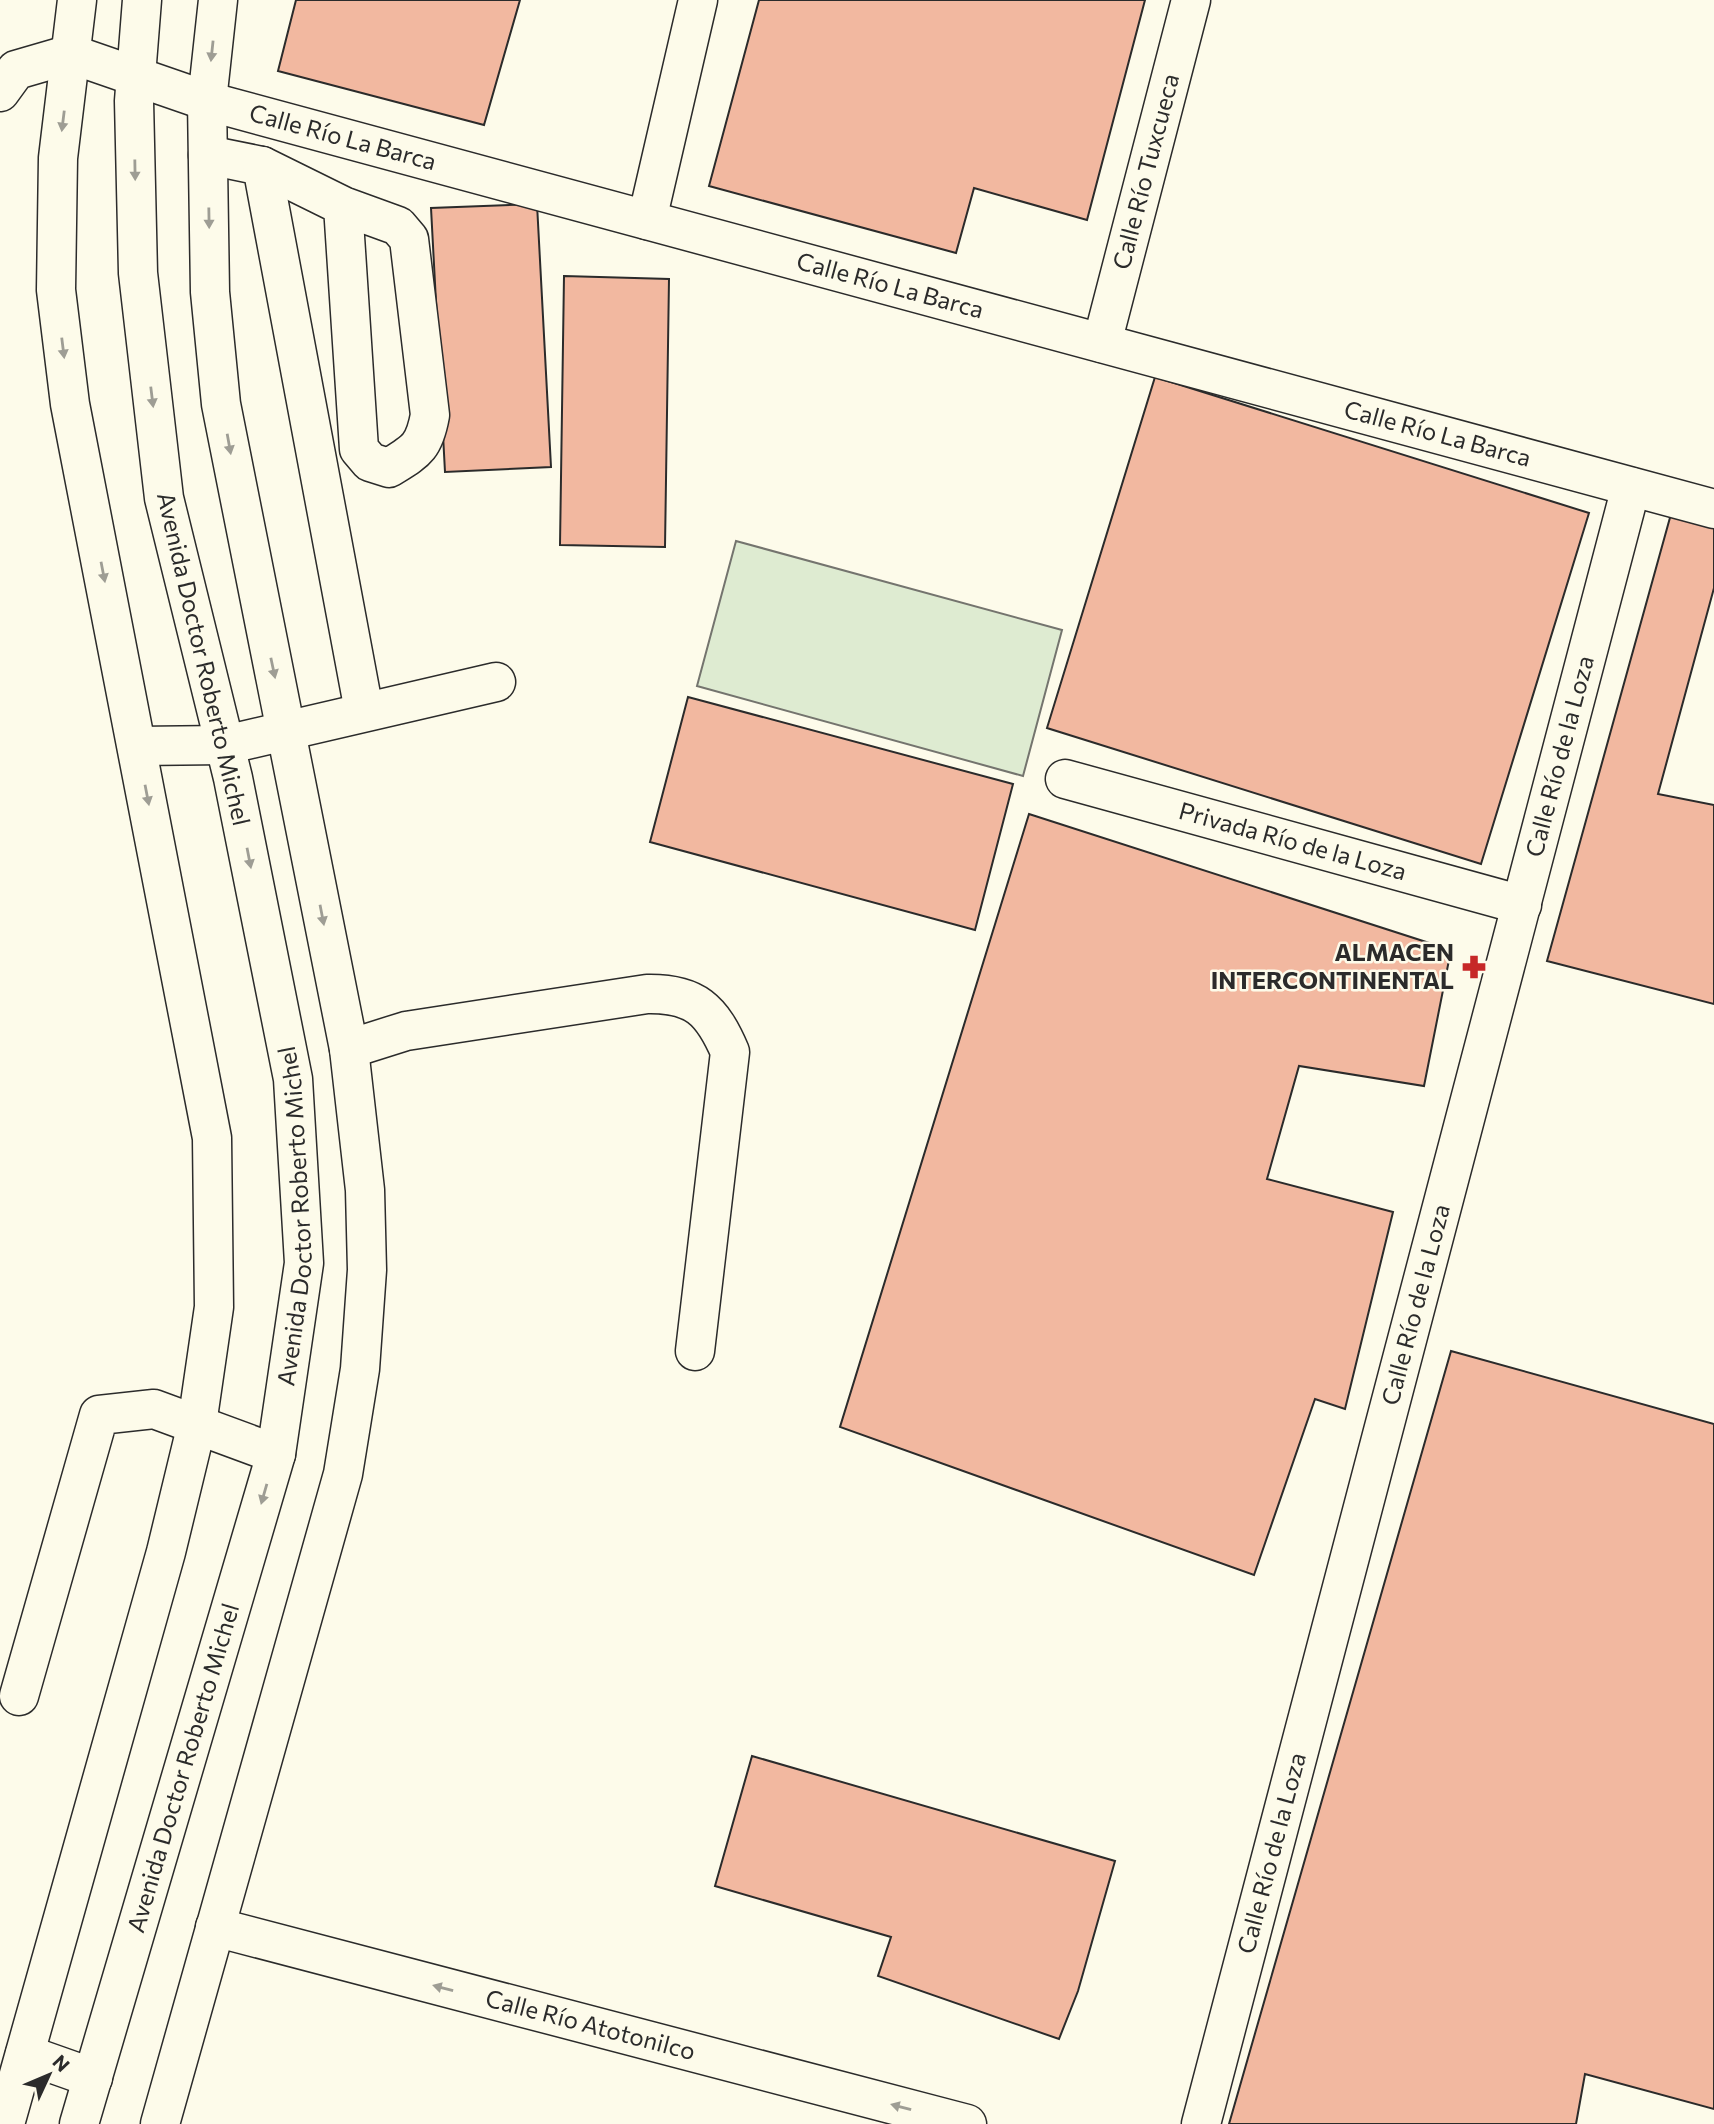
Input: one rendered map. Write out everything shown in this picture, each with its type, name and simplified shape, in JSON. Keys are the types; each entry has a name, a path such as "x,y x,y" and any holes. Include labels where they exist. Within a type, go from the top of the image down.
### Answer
{"main road":[{"path":"5,2124 166,1552 197,1424 214,1307 212,1138 70,404 55,290 58,158 77,0"},
{"name":"Avenida Doctor Roberto Michel","path":"79,2124 276,1454 304,1263 293,1079 225,746 164,498 138,273 136,77 142,0"},
{"path":"160,2124 343,1474 360,1369 367,1270 365,1190 348,1049 222,404 210,292 207,101 218,0"},
{"path":"648,220 698,0"},
{"name":"Calle Río Tuxcueca","path":"1102,343 1191,0"},
{"path":"0,92 16,71 71,54"},
{"name":"Calle Río La Barca","path":"71,54 207,101 1714,509"},
{"path":"208,155 262,166 343,206 398,226 409,239 430,415 426,436 418,450 388,468 370,462 359,449 343,206"},
{"path":"262,166 364,711"},
{"name":"Calle Río de la Loza","path":"1201,2124 1631,487"},
{"path":"137,746 225,746 496,681"},
{"name":"Privada Río de la Loza","path":"1065,779 1522,905"},
{"path":"348,1049 407,1031 647,994 670,993 697,1002 720,1028 730,1052 695,1351"},
{"path":"19,1696 99,1415 155,1409 276,1454"},
{"name":"Calle Río Atotonilco","path":"215,1927 967,2124"},
{"path":"25,2054 93,2078"}],"green space":[{"path":"736,541 1062,630 1023,776 697,686"}],"building":[{"path":"296,0 520,0 484,125 278,71"},
{"path":"759,0 1145,0 1087,220 974,188 956,253 709,186"},
{"path":"537,204 551,467 445,472 431,208"},
{"path":"564,276 669,279 665,547 560,545"},
{"path":"1155,377 1589,513 1481,864 1047,728"},
{"path":"1671,514 1714,525 1714,588 1658,794 1714,805 1714,1004 1547,961"},
{"path":"688,697 1013,784 975,930 650,842"},
{"path":"1029,814 1451,950 1424,1086 1299,1066 1267,1179 1393,1212 1345,1409 1315,1399 1254,1575 840,1427"},
{"path":"1451,1351 1714,1424 1714,2109 1585,2074 1576,2124 1229,2124"},
{"path":"752,1756 1115,1861 1078,1991 1059,2039 878,1976 891,1937 715,1886"}],"place":[{"name":"ALMACEN INTERCONTINENTAL","path":"1474,967"}]}
